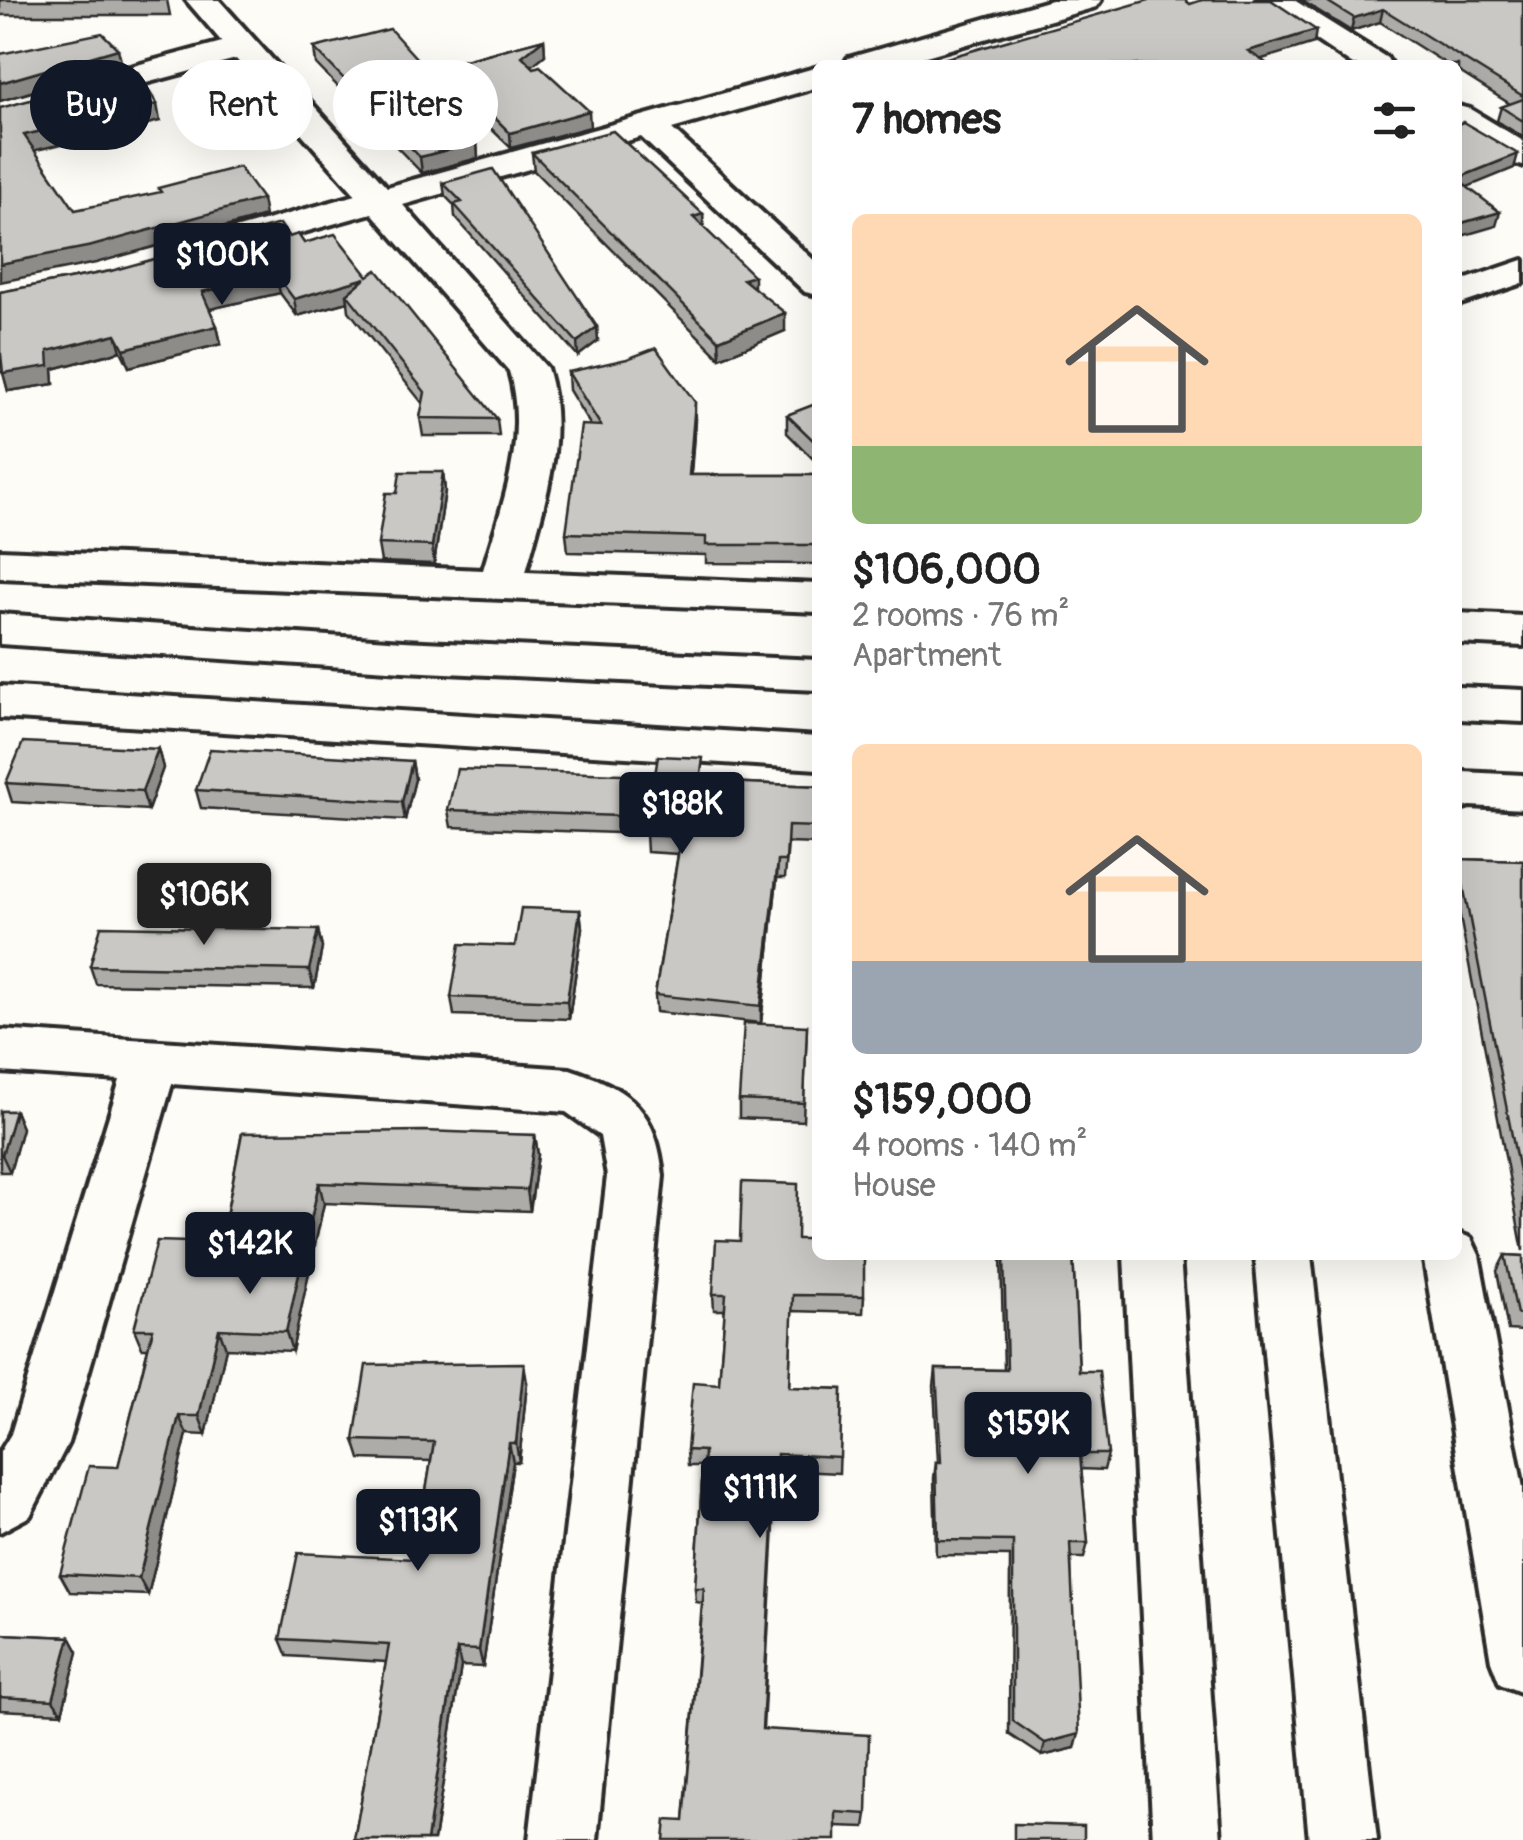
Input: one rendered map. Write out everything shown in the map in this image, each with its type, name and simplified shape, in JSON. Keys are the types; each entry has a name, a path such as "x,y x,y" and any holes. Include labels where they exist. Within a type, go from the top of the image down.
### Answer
{"street":[{"path":"202,0 528,368 538,392 540,421 500,582"},
{"path":"877,60 1085,0"},
{"path":"1272,0 1367,60"},
{"path":"0,112 242,48"},
{"path":"194,252 812,79"},
{"path":"1462,118 1523,156"},
{"path":"649,126 812,278"},
{"path":"1462,293 1523,271"},
{"path":"0,564 812,598"},
{"path":"1462,628 1523,631"},
{"path":"0,629 403,656 812,675"},
{"path":"0,702 812,753"},
{"path":"1462,704 1523,706"},
{"path":"1462,791 1523,792"},
{"path":"0,1051 570,1091 599,1101 621,1120 634,1146 635,1176 563,1840"},
{"path":"0,1503 38,1443 152,1062"},
{"path":"1152,1260 1187,1840"},
{"path":"1284,1260 1342,1840"},
{"path":"1452,1260 1523,1661"}],"building":[{"path":"1149,0 1185,0 1190,4 1202,0 1271,0 1316,30 1248,51 1262,60 939,60"},
{"path":"1325,0 1523,0 1523,96 1383,9 1354,18"},
{"path":"390,29 418,60 333,60 333,68 314,48"},
{"path":"102,33 118,49 80,60 30,60 30,74 0,83 0,54"},
{"path":"544,39 522,56 534,68 540,66 589,111 510,133 498,121 498,60 465,60"},
{"path":"1523,99 1523,121 1501,107"},
{"path":"30,100 30,134 24,135 30,150 34,150 75,210 161,192 158,188 239,167 262,199 92,246 0,264 0,108"},
{"path":"1463,122 1518,154 1462,176"},
{"path":"613,131 703,214 693,217 754,276 743,279 785,313 719,340 532,153"},
{"path":"413,150 447,150 420,157"},
{"path":"493,169 597,327 577,342 454,204 462,202 443,183"},
{"path":"1462,183 1500,212 1462,223"},
{"path":"280,224 289,237 298,234 304,243 335,234 368,276 377,270 497,419 420,418 425,392 347,294 366,278 294,299 276,275 202,292 217,326 124,349 116,334 48,351 49,366 3,373 0,292 111,271"},
{"path":"656,348 695,402 689,475 812,475 812,545 706,545 706,537 566,533 581,425 601,426 568,372"},
{"path":"812,405 812,439 787,415"},
{"path":"400,472 443,472 432,546 378,544 386,493 397,493"},
{"path":"23,742 158,749 142,791 6,783"},
{"path":"210,749 412,761 402,802 196,790"},
{"path":"658,756 703,758 700,781 812,786 812,827 788,826 786,861 778,861 761,1006 655,995 681,837 646,835 648,817 448,810 457,769 655,775"},
{"path":"1462,859 1523,861 1523,1192 1462,879"},
{"path":"521,908 580,910 567,1001 451,997 460,944 515,946"},
{"path":"101,926 318,930 309,970 90,966"},
{"path":"744,1023 807,1026 804,1103 739,1100"},
{"path":"0,1111 15,1111 2,1155 0,1155"},
{"path":"424,1131 535,1135 527,1190 319,1183 286,1332 219,1329 199,1416 179,1416 139,1578 60,1574 89,1466 118,1467 153,1329 134,1329 157,1241 221,1243 242,1133"},
{"path":"742,1182 798,1184 797,1239 812,1239 812,1260 864,1260 864,1296 793,1295 789,1387 842,1389 840,1457 777,1454 762,1729 869,1735 867,1814 836,1812 836,1840 664,1840 666,1820 684,1821 704,1588 695,1588 704,1451 687,1450 693,1382 719,1384 726,1294 713,1294 716,1240 740,1241"},
{"path":"1505,1255 1523,1256 1523,1314 1517,1314"},
{"path":"1004,1260 1073,1260 1079,1371 1099,1371 1108,1454 1080,1454 1088,1543 1070,1543 1079,1734 1045,1743 1013,1721 1013,1541 938,1540 936,1462 941,1462 936,1369 1007,1370"},
{"path":"524,1363 516,1443 509,1443 479,1650 457,1649 427,1840 354,1840 389,1645 280,1639 298,1553 415,1559 434,1442 354,1440 366,1365"},
{"path":"0,1634 70,1637 53,1700 0,1697"},
{"path":"1014,1824 1084,1826 1084,1840 1014,1840"}]}
